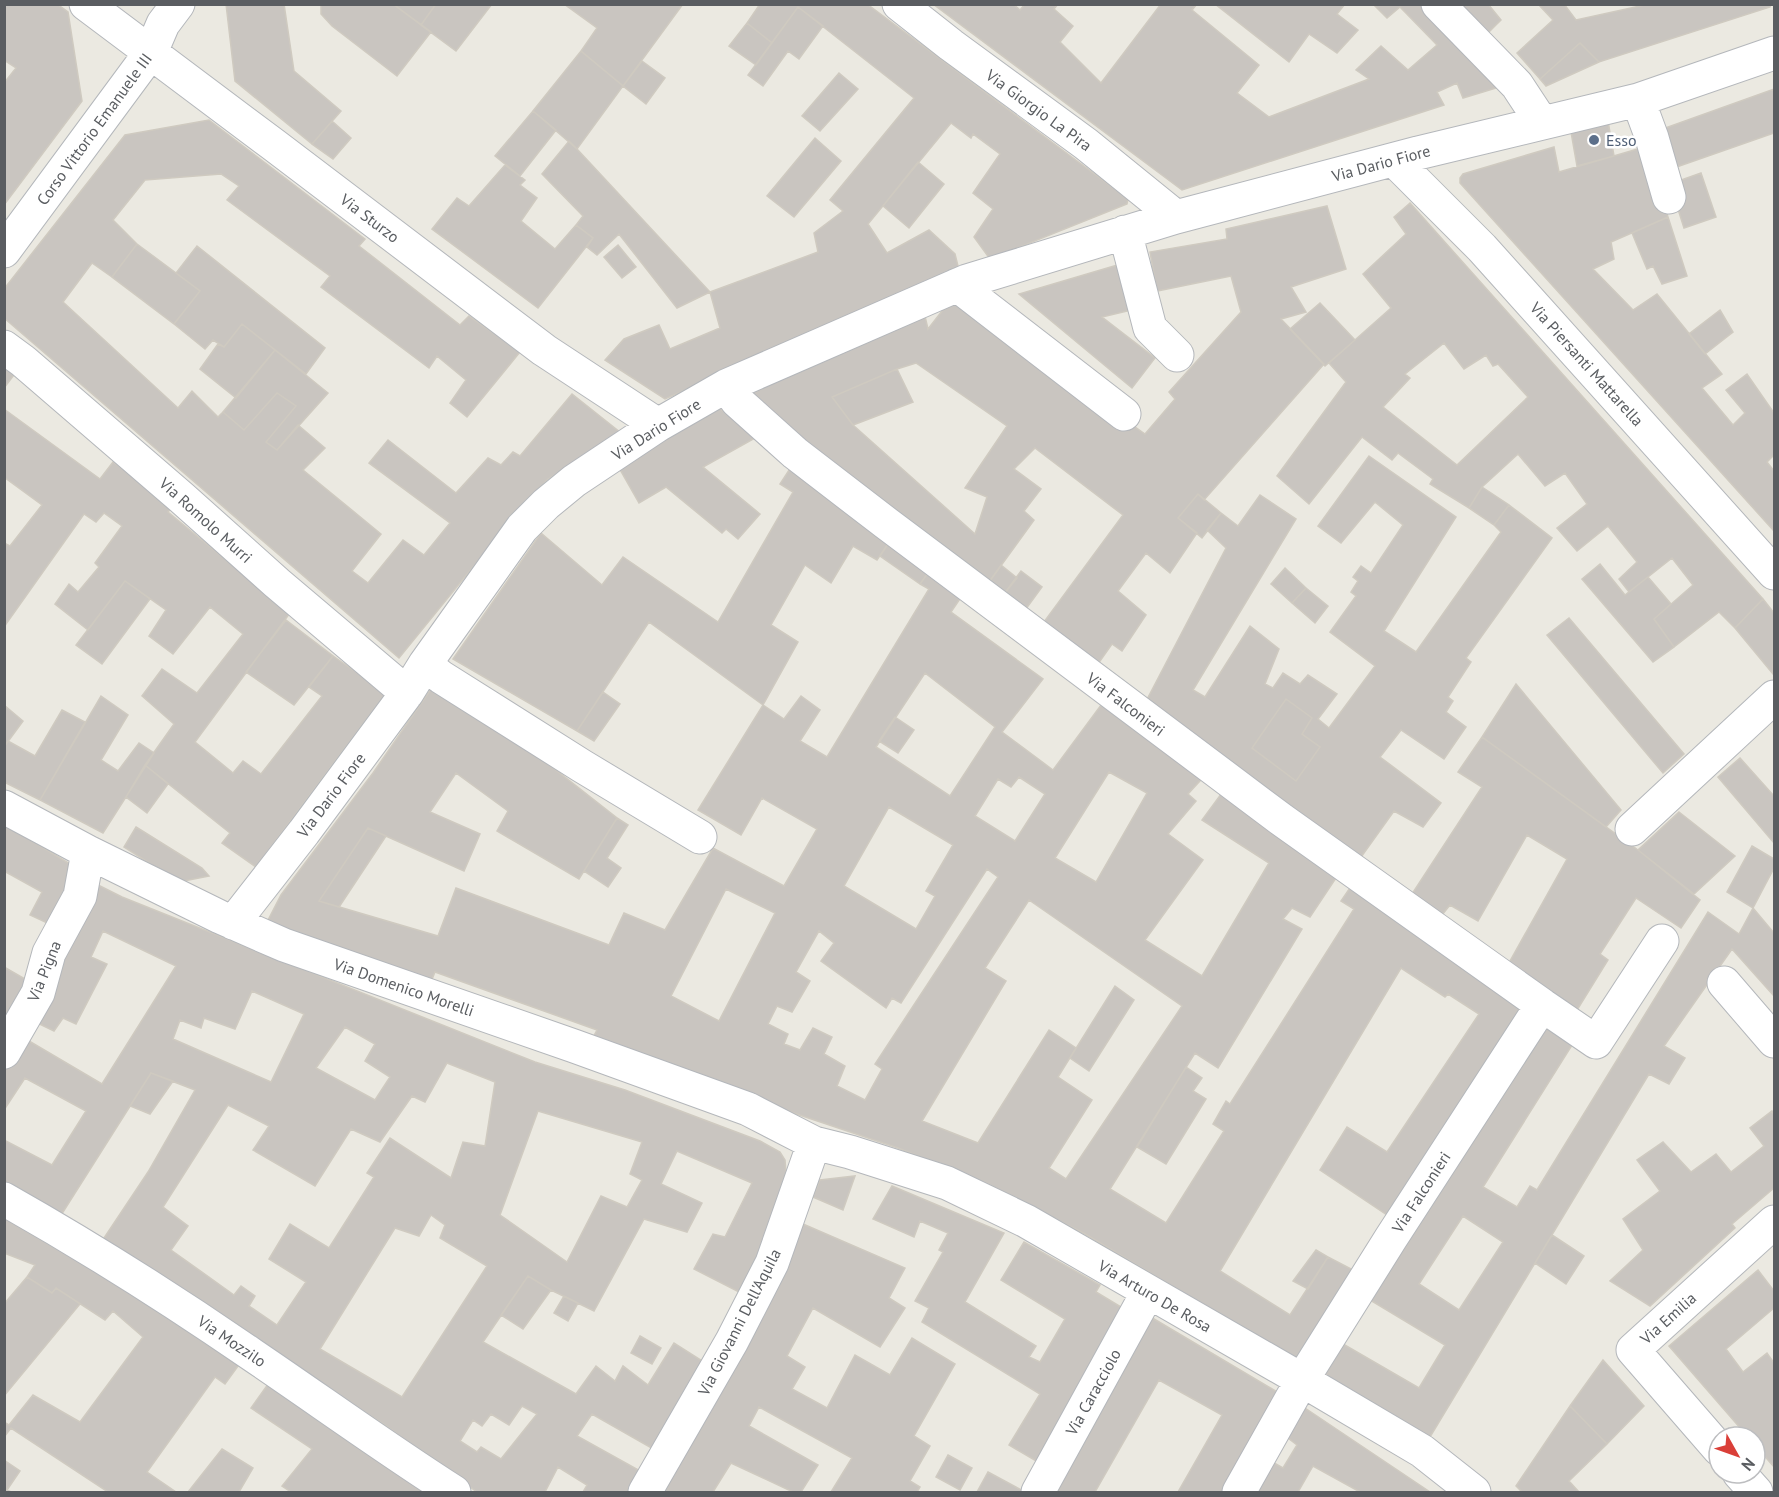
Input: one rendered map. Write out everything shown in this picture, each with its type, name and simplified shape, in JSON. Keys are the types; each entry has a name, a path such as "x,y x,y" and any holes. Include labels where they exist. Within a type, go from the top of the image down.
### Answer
{"street":[{"name":"Via Sturzo","path":"86,4 544,350 658,425"},
{"name":"Corso Vittorio Emanuele III","path":"4,251 151,52 163,24 178,4"},
{"name":"Via Giorgio La Pira","path":"899,4 1086,144 1176,218"},
{"path":"1438,4 1517,86 1542,123"},
{"name":"Via Dario Fiore","path":"233,923 407,693 425,664 522,528 574,481 658,425 726,386 957,285 1176,218 1418,153 1638,100 1774,53"},
{"path":"1638,100 1669,197"},
{"name":"Via Piersanti Mattarella","path":"1394,160 1482,248 1774,573"},
{"path":"1125,232 1150,328 1177,355"},
{"path":"957,285 1124,414"},
{"name":"Via Romolo Murri","path":"4,347 182,498 277,584 407,693"},
{"name":"Via Falconieri","path":"726,386 737,401 795,453 1213,770 1596,1042 1662,941"},
{"path":"425,664 441,677 582,766 700,837"},
{"path":"1632,829 1774,697"},
{"name":"Via Domenico Morelli","path":"4,807 88,852 233,923 284,945 748,1109 814,1143"},
{"name":"Via Pigna","path":"4,1052 38,993 49,953 80,896 88,852"},
{"path":"1724,983 1774,1041"},
{"name":"Via Falconieri","path":"1239,1492 1302,1380 1542,1005"},
{"name":"Via Arturo De Rosa","path":"814,1143 947,1183 1026,1221 1422,1450 1474,1492"},
{"name":"Via Giovanni Dell'Aquila","path":"645,1492 732,1341 772,1263 814,1143"},
{"name":"Via Mozzilo","path":"4,1199 78,1241 250,1352 394,1455 454,1492"},
{"name":"Via Emilia","path":"1707,1435 1633,1350 1774,1222"},
{"name":"Via Caracciolo","path":"1038,1492 1148,1292"}],"building":[{"path":"4,4 57,4 68,12 82,101 4,205 4,83 16,68 4,60"},
{"path":"226,4 284,4 294,71 341,111 312,144 235,81"},
{"path":"321,4 393,4 431,32 397,76 332,26 321,14"},
{"path":"393,4 436,4 421,25"},
{"path":"436,4 492,4 456,51 421,25"},
{"path":"564,4 683,4 623,86 581,51 597,28"},
{"path":"760,4 867,4 1128,199 1127,204 990,259 974,237 993,209 973,193 1000,154 973,134 971,138 951,123 868,224 887,253 929,230 955,254 959,270 665,399 605,360 624,339 659,325 670,349 720,328 710,292 818,252 814,233 843,211 830,200 914,98 798,7 772,43 747,23"},
{"path":"933,4 1013,4 1020,10 1025,4 1058,4 1054,9 1073,26 1060,42 1101,83 1161,4 1197,4 1192,10 1259,65 1237,93 1269,117 1369,79 1356,70 1381,46 1408,70 1437,45 1400,7 1387,18 1373,4 1425,4 1503,86 1463,98 1457,83 1437,92 1444,105 1182,190"},
{"path":"1215,4 1345,4 1337,14 1358,30 1337,53 1309,34 1289,62"},
{"path":"1460,4 1488,4 1501,20 1488,33"},
{"path":"1538,4 1564,4 1576,20 1649,4 1771,4 1770,7 1599,62 1580,43 1540,79 1517,53 1553,20"},
{"path":"798,7 823,26 799,59 788,51 763,86 748,75"},
{"path":"747,23 772,43 756,65 729,46"},
{"path":"1580,43 1599,62 1546,86 1540,79"},
{"path":"581,51 623,86 577,149 533,111"},
{"path":"642,61 665,78 646,104 623,86"},
{"path":"839,73 858,89 820,131 802,116"},
{"path":"1774,89 1774,133 1668,170 1657,131"},
{"path":"533,111 556,130 520,176 495,156"},
{"path":"209,120 365,239 359,246 460,325 469,316 520,352 467,417 450,403 466,380 437,356 429,368 321,287 330,276 227,200 239,186 221,174 145,180 113,220 137,244 112,277 92,263 63,302 178,408 192,391 218,417 223,412 244,430 277,393 296,406 266,442 277,450 298,425 325,448 303,470 381,534 352,571 368,583 403,540 424,555 450,523 369,463 388,440 456,493 488,458 501,465 513,452 520,456 572,394 621,433 548,479 525,503 399,658 4,318 4,289 125,135"},
{"path":"332,121 351,138 333,159 312,144"},
{"path":"1608,121 1614,156 1577,166 1571,132"},
{"path":"815,138 841,161 794,217 767,196"},
{"path":"569,141 710,292 677,308 619,234 597,255 587,247 593,238 576,225 583,216 542,174"},
{"path":"1648,146 1668,217 1611,242 1614,259 1593,269 1633,310 1657,294 1722,374 1702,388 1733,425 1745,413 1726,390 1747,374 1774,413 1774,455 1767,462 1774,471 1774,531 1460,183 1463,174 1554,147 1559,172"},
{"path":"918,162 944,184 909,228 883,206"},
{"path":"505,165 525,180 520,185 537,198 521,221 555,249 576,225 593,238 538,308 432,229 457,198 469,206"},
{"path":"1701,173 1716,217 1684,228 1670,184"},
{"path":"1410,203 1763,599 1735,628 1719,612 1674,647 1654,619 1693,585 1672,558 1629,592 1619,579 1637,562 1608,526 1577,551 1557,528 1587,504 1565,473 1545,486 1518,454 1482,487 1469,508 1430,484 1433,479 1398,453 1392,460 1362,437 1309,504 1277,476 1346,382 1329,363 1391,308 1363,274 1406,234 1394,217","holes":["1444,343 1464,369 1486,355 1493,366 1498,364 1528,397 1457,465 1383,407 1410,378 1405,374"]},
{"path":"1327,206 1346,269 1291,287 1306,312 1281,319 1324,364 1204,500 1198,494 1178,518 1197,533 1170,573 1146,553 1118,591 1146,615 1122,651 1112,644 1093,671 1038,630 1123,515 1035,448 1014,469 1041,489 1024,511 1034,520 987,585 795,440 747,389 924,312 928,329 953,297 1145,434 1175,399 1169,392 1241,312 1231,276 1157,291 1150,252 1227,239 1226,229","holes":["916,363 1007,426 965,488 987,497 975,534 853,425 832,397"]},
{"path":"1668,217 1687,276 1662,284 1653,266 1647,269 1632,233"},
{"path":"137,244 200,291 174,324 112,277"},
{"path":"618,245 636,267 622,278 604,257"},
{"path":"197,246 325,348 306,374 242,324 224,347 213,340 205,349 174,324 200,291 176,273"},
{"path":"1131,261 1140,308 1102,317 1155,358 1132,388 1019,294"},
{"path":"1320,303 1355,340 1325,366 1290,329"},
{"path":"1720,310 1733,332 1705,354 1689,334"},
{"path":"242,324 275,350 236,398 200,369 218,344 224,347"},
{"path":"275,350 328,393 277,450 266,442 296,406 277,393 244,430 223,412"},
{"path":"4,362 17,371 4,388"},
{"path":"897,369 913,402 853,425 832,397"},
{"path":"719,408 757,437 703,467 760,514 738,539 726,529 722,533 666,487 639,503 618,466"},
{"path":"4,409 100,479 113,462 173,506 168,512 290,613 195,742 233,773 243,761 261,774 322,696 309,687 333,656 386,693 256,867 222,843 230,833 145,765 174,724 142,696 162,669 197,693 243,634 210,607 173,654 149,636 166,610 125,581 88,630 55,604 69,584 78,592 99,567 95,563 122,526 104,513 96,522 84,514 4,627 4,543 10,546 42,505 4,477"},
{"path":"1369,456 1456,517 1384,631 1416,652 1501,532 1494,525 1509,505 1552,538 1466,658 1471,662 1448,697 1453,701 1446,712 1466,727 1444,759 1401,730 1380,757 1441,803 1423,827 1394,811 1359,860 1142,709 1226,548 1207,530 1221,513 1238,526 1260,495 1296,519 1193,690 1205,697 1250,626 1279,649 1265,684 1273,688 1283,673 1300,684 1308,675 1337,694 1318,719 1329,728 1375,666 1330,632 1356,596 1351,592 1358,581 1353,577 1361,566 1371,573 1403,525 1375,502 1341,543 1318,526","holes":["1286,699 1312,718 1302,734 1320,747 1296,781 1252,748"]},
{"path":"793,464 892,538 877,560 853,546 831,583 805,565 771,625 798,642 763,705 649,622 577,731 453,659 541,533 602,585 623,557 718,622 793,492 780,484"},
{"path":"1482,487 1509,505 1494,525 1469,508"},
{"path":"1198,494 1221,513 1202,538 1178,518"},
{"path":"892,538 933,566 920,584 880,556"},
{"path":"1600,564 1625,595 1648,577 1671,604 1654,619 1674,647 1653,662 1582,579"},
{"path":"1001,565 1017,578 1001,598 987,585"},
{"path":"933,566 966,590 951,612 1043,679 1002,732 1053,770 1107,697 1209,771 1188,794 1196,801 1168,834 1203,860 1145,940 1202,976 1269,863 1202,820 1227,786 1342,869 1310,917 1292,908 1283,919 1302,929 1218,1068 1195,1053 1110,1189 1166,1223 1224,1131 1213,1124 1226,1101 1230,1104 1354,909 1341,901 1354,882 1530,1009 1393,1219 1320,1170 1347,1127 1387,1152 1479,1014 1448,994 1445,997 1401,968 1220,1271 1290,1315 1328,1257 1357,1272 1303,1364 1085,1234 986,1183 898,1148 719,1088 591,1041 597,1030 435,972 430,984 267,922 281,895 373,773 431,689 538,756 617,818 579,879 497,831 508,811 456,773 430,812 480,834 464,871 368,828 319,901 438,936 456,888 609,945 624,913 665,930 713,848 784,886 817,829 762,798 741,835 698,810 763,705 784,719 801,696 820,710 800,741 827,757 929,589 920,584","holes":["925,673 995,727 950,796 876,747","1109,772 1147,793 1096,882 1055,858","1019,777 1045,794 1015,841 975,816 998,779 1011,787","889,807 953,845 926,891 935,896 916,929 844,886","987,869 998,877 875,1064 882,1069 865,1100 837,1086 845,1066 824,1054 832,1037 813,1028 800,1050 784,1044 788,1034 768,1024 777,1006 792,1012 810,981 796,972 819,931 834,943 821,961 886,1008 892,998 901,1003","726,889 775,913 719,1021 671,996","1029,900 1182,1006 1066,1179 1049,1168 1092,1100 1058,1077 1076,1048 1049,1030 978,1143 922,1121 1006,981 985,968"]},
{"path":"1285,568 1306,588 1292,603 1271,584"},
{"path":"1021,571 1042,587 1023,613 1001,598"},
{"path":"125,581 150,599 102,664 76,645"},
{"path":"1306,588 1328,606 1315,623 1292,603"},
{"path":"1763,599 1774,613 1773,674 1735,628"},
{"path":"1569,618 1684,754 1663,773 1547,635"},
{"path":"286,620 333,656 294,705 246,672"},
{"path":"1516,684 1621,810 1606,827 1482,737"},
{"path":"603,692 620,704 594,741 577,731"},
{"path":"101,696 128,715 101,760 118,771 139,743 154,753 103,833 40,800"},
{"path":"1286,699 1312,718 1302,734 1320,747 1296,781 1252,748"},
{"path":"4,705 23,721 4,747"},
{"path":"62,710 85,722 40,800 4,782 4,747 8,741 35,756"},
{"path":"895,717 914,730 898,753 879,741"},
{"path":"1482,737 1638,850 1700,900 1681,928 1636,898 1600,954 1608,960 1574,1015 1505,970 1567,859 1527,835 1478,921 1450,905 1438,920 1408,900 1482,787 1458,772"},
{"path":"1740,758 1774,796 1774,843 1718,777"},
{"path":"145,765 168,784 147,813 126,797"},
{"path":"1679,812 1735,856 1694,894 1638,850"},
{"path":"617,818 628,825 607,858 621,868 608,887 584,871"},
{"path":"4,824 80,870 58,928 30,915 42,892 4,871"},
{"path":"136,827 202,868 209,876 179,882 124,847"},
{"path":"368,828 386,836 339,907 319,901"},
{"path":"1752,846 1774,859 1774,868 1753,908 1727,892"},
{"path":"94,883 122,897 535,1062 625,1090 760,1141 780,1152 785,1160 786,1173 771,1227 741,1293 694,1269 713,1234 725,1237 752,1183 677,1151 661,1184 702,1203 687,1232 644,1219 594,1311 528,1276 483,1342 576,1394 596,1366 615,1381 623,1366 648,1385 674,1343 707,1364 655,1450 592,1414 577,1436 642,1472 629,1492 583,1492 587,1485 558,1467 545,1492 477,1492 385,1425 100,1244 148,1172 195,1090 151,1073 58,1220 4,1189 4,1140 52,1165 86,1111 25,1078 4,1110 4,1060 19,1035 102,1084 176,966 103,931 91,957 107,964 76,1024 63,1018 54,1031 29,1019","holes":["252,991 304,1014 271,1082 173,1039 180,1020 201,1028 204,1018 235,1029","345,1027 375,1044 365,1061 390,1077 375,1100 316,1068","447,1063 495,1082 485,1146 463,1142 451,1178 390,1138 367,1173 374,1177 329,1248 290,1224 269,1259 306,1282 277,1325 249,1306 255,1296 241,1286 234,1295 171,1250 188,1226 163,1207 228,1105 269,1126 253,1150 315,1186 351,1129 380,1142 412,1096 425,1102","538,1111 642,1142 630,1174 642,1180 627,1207 601,1196 567,1262 500,1215","431,1215 445,1225 440,1238 487,1266 402,1397 320,1349 395,1228 419,1236","522,1406 537,1414 501,1459 481,1447 477,1452 460,1441 473,1420 482,1426 491,1414 509,1425"]},
{"path":"1753,908 1774,933 1774,996 1732,949 1664,1046 1685,1058 1669,1084 1649,1074 1427,1442 1316,1374 1338,1341 1419,1388 1445,1345 1370,1300 1543,1019 1574,1042 1483,1187 1517,1207 1530,1186 1537,1190 1708,912 1739,934","holes":["1463,1216 1503,1242 1459,1310 1419,1284"]},
{"path":"4,967 32,983 4,1044"},
{"path":"1115,986 1134,1000 1089,1071 1070,1058"},
{"path":"1186,1067 1202,1078 1193,1091 1206,1099 1166,1164 1137,1147"},
{"path":"151,1073 173,1081 150,1114 130,1106"},
{"path":"1772,1111 1774,1115 1774,1188 1732,1224 1735,1228 1650,1306 1610,1281 1643,1250 1623,1219 1660,1191 1637,1160 1663,1142 1691,1172 1716,1154 1731,1172 1764,1146 1750,1128"},
{"path":"855,1176 843,1210 813,1197 820,1180"},
{"path":"892,1186 1004,1233 965,1302 1036,1346 1029,1357 1040,1362 1065,1319 1001,1280 1024,1242 1100,1285 1096,1292 1131,1313 1043,1465 1009,1445 1040,1394 922,1322 929,1308 915,1301 943,1252 939,1250 948,1233 920,1221 914,1237 873,1219"},
{"path":"4,1205 241,1362 225,1384 215,1377 147,1472 176,1492 108,1492 11,1428 4,1437 4,1422 9,1425 33,1395 80,1422 143,1337 113,1311 105,1320 56,1288 52,1293 27,1277 35,1265 4,1253"},
{"path":"803,1224 905,1268 889,1298 905,1308 880,1347 813,1308 787,1356 805,1367 792,1389 827,1408 855,1355 890,1375 912,1338 955,1364 914,1436 930,1446 910,1481 920,1487 917,1492 831,1492 852,1458 759,1407 749,1426 818,1465 801,1492 793,1492 731,1463 713,1492 656,1492"},
{"path":"1552,1235 1584,1256 1566,1284 1535,1263"},
{"path":"1316,1250 1328,1257 1308,1289 1293,1281"},
{"path":"1758,1270 1774,1291 1774,1308 1726,1349 1743,1372 1767,1353 1774,1363 1774,1467 1767,1459 1767,1425 1738,1425 1669,1346"},
{"path":"528,1276 551,1290 523,1329 501,1315"},
{"path":"27,1277 52,1293 56,1288 80,1304 4,1396 4,1304"},
{"path":"564,1296 578,1303 568,1321 554,1313"},
{"path":"1149,1316 1284,1396 1231,1492 1178,1492 1222,1415 1159,1380 1095,1492 1048,1492"},
{"path":"640,1336 661,1348 652,1364 631,1353"},
{"path":"1603,1360 1644,1406 1607,1444 1570,1406"},
{"path":"271,1380 429,1485 422,1492 291,1492 282,1486 312,1449 251,1408"},
{"path":"1299,1404 1430,1492 1360,1492 1313,1466 1298,1492 1250,1492 1269,1460 1283,1468 1297,1445 1284,1435"},
{"path":"1570,1406 1607,1444 1569,1481 1579,1492 1522,1492 1516,1486"},
{"path":"222,1449 253,1468 239,1492 188,1492"},
{"path":"948,1455 972,1468 960,1490 936,1477"},
{"path":"4,1460 20,1471 7,1490 11,1492 4,1492"},
{"path":"988,1472 1025,1492 977,1492"}],"place":[{"name":"Esso","path":"1594,140"}]}
